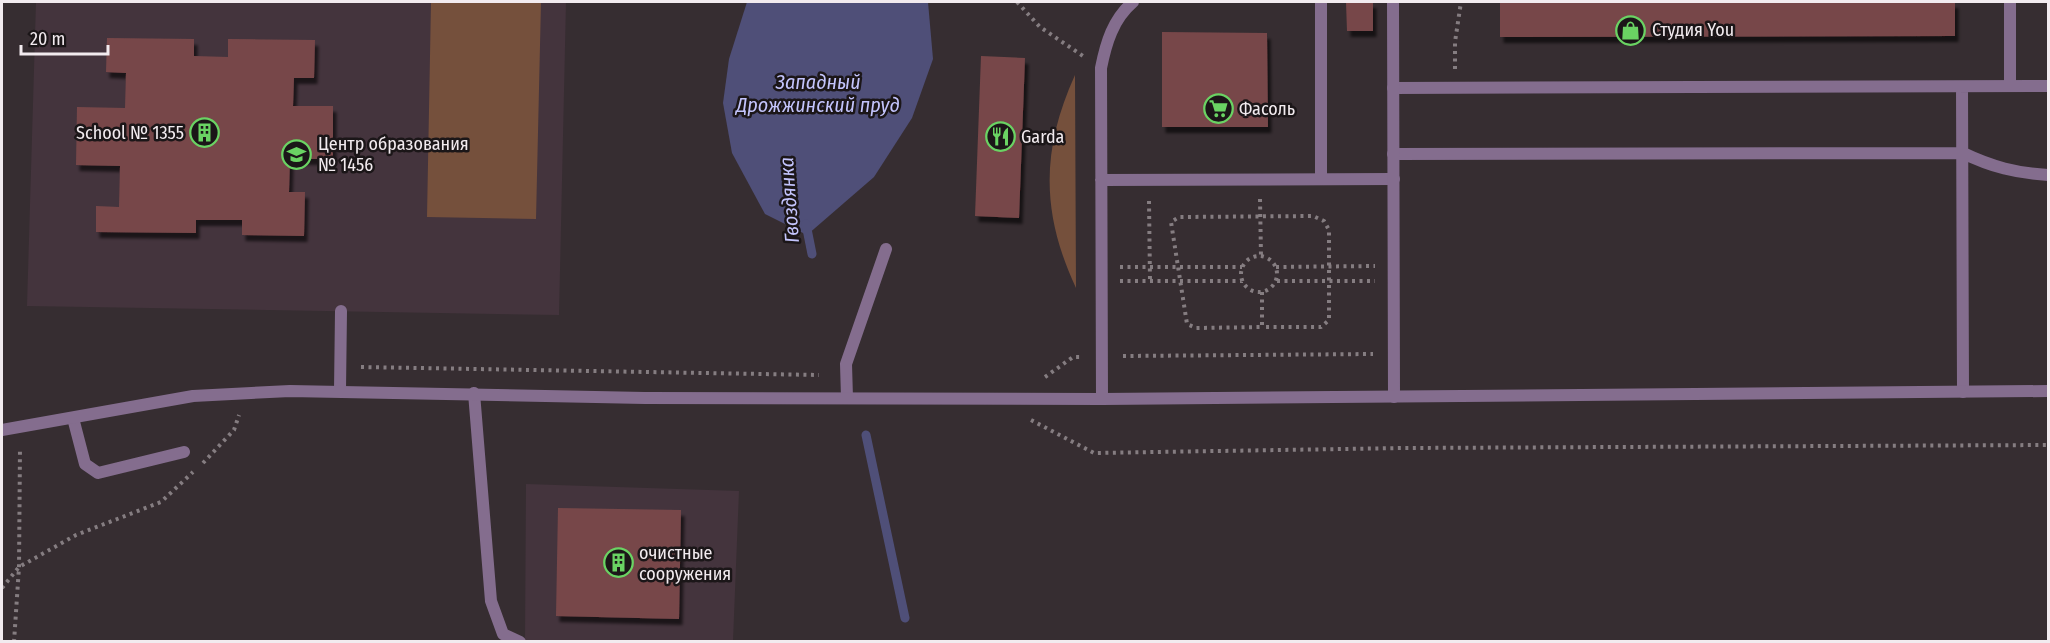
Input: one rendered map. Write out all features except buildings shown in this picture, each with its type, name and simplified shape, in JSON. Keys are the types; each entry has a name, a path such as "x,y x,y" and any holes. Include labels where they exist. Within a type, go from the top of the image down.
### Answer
{"street":[{"path":"1102,399 1101,68 1106,40 1124,9 1133,2"},
{"path":"1321,2 1321,179"},
{"path":"1393,2 1394,397"},
{"path":"2010,2 2010,87"},
{"path":"1393,88 2049,86"},
{"path":"1962,87 1963,392"},
{"path":"1393,154 1963,153 1989,165 2015,172 2049,175"},
{"path":"1101,180 1394,179"},
{"path":"847,398 846,364 886,249"},
{"path":"340,390 341,311"},
{"path":"2,430 193,396 340,390 847,398 1102,399 2049,391"},
{"path":"474,393 491,601 503,634 520,642"},
{"path":"73,418 85,464 98,473 184,452"}],"path":[{"path":"1017,2 1040,27 1101,68"},
{"path":"1456,88 1455,42 1461,2"},
{"path":"1260,179 1261,255"},
{"path":"1149,180 1150,281"},
{"path":"1313,216 1324,221 1329,230 1329,266 1330,316 1325,325 1191,327 1185,320 1170,226 1174,219 1313,216"},
{"path":"1261,255 1270,259 1276,267 1277,281 1270,289 1262,292 1248,289 1243,281 1242,267 1250,258 1261,255"},
{"path":"1276,267 1394,266"},
{"path":"1101,267 1242,267"},
{"path":"1277,281 1394,280"},
{"path":"1101,281 1243,281"},
{"path":"1262,292 1262,327"},
{"path":"1034,377 1045,377 1073,357 1394,353"},
{"path":"341,367 847,375"},
{"path":"2,588 19,567 76,535 161,502 203,464 234,430 240,412 228,413"},
{"path":"1023,416 1094,453 1404,448 2049,445"},
{"path":"11,449 32,446"},
{"path":"14,642 19,567 20,448"}],"shaded area":[{"name":"Центр образования № 1456","path":"36,2 566,2 559,315 27,306"},
{"path":"431,2 541,2 536,219 427,217"},
{"path":"1075,75 1076,288 1056,234 1051,207 1050,182 1051,156 1056,129"},
{"path":"526,484 739,491 733,641 525,642"}],"water":[{"name":"Западный Дрожжинский пруд","path":"747,2 928,2 933,59 912,118 874,177 807,235 765,214 732,153 723,103 729,59"}],"waterway":[{"name":"Гвоздянка","path":"806,224 812,254"},
{"name":"Гвоздянка","path":"866,435 905,618"}],"place":[{"name":"Студия You","path":"1631,30"},
{"name":"Фасоль","path":"1218,109"},
{"name":"School № 1355","path":"205,133"},
{"name":"Garda","path":"1000,137"},
{"name":"Центр образования № 1456","path":"297,154"},
{"name":"очистные сооружения","path":"618,563"}]}
